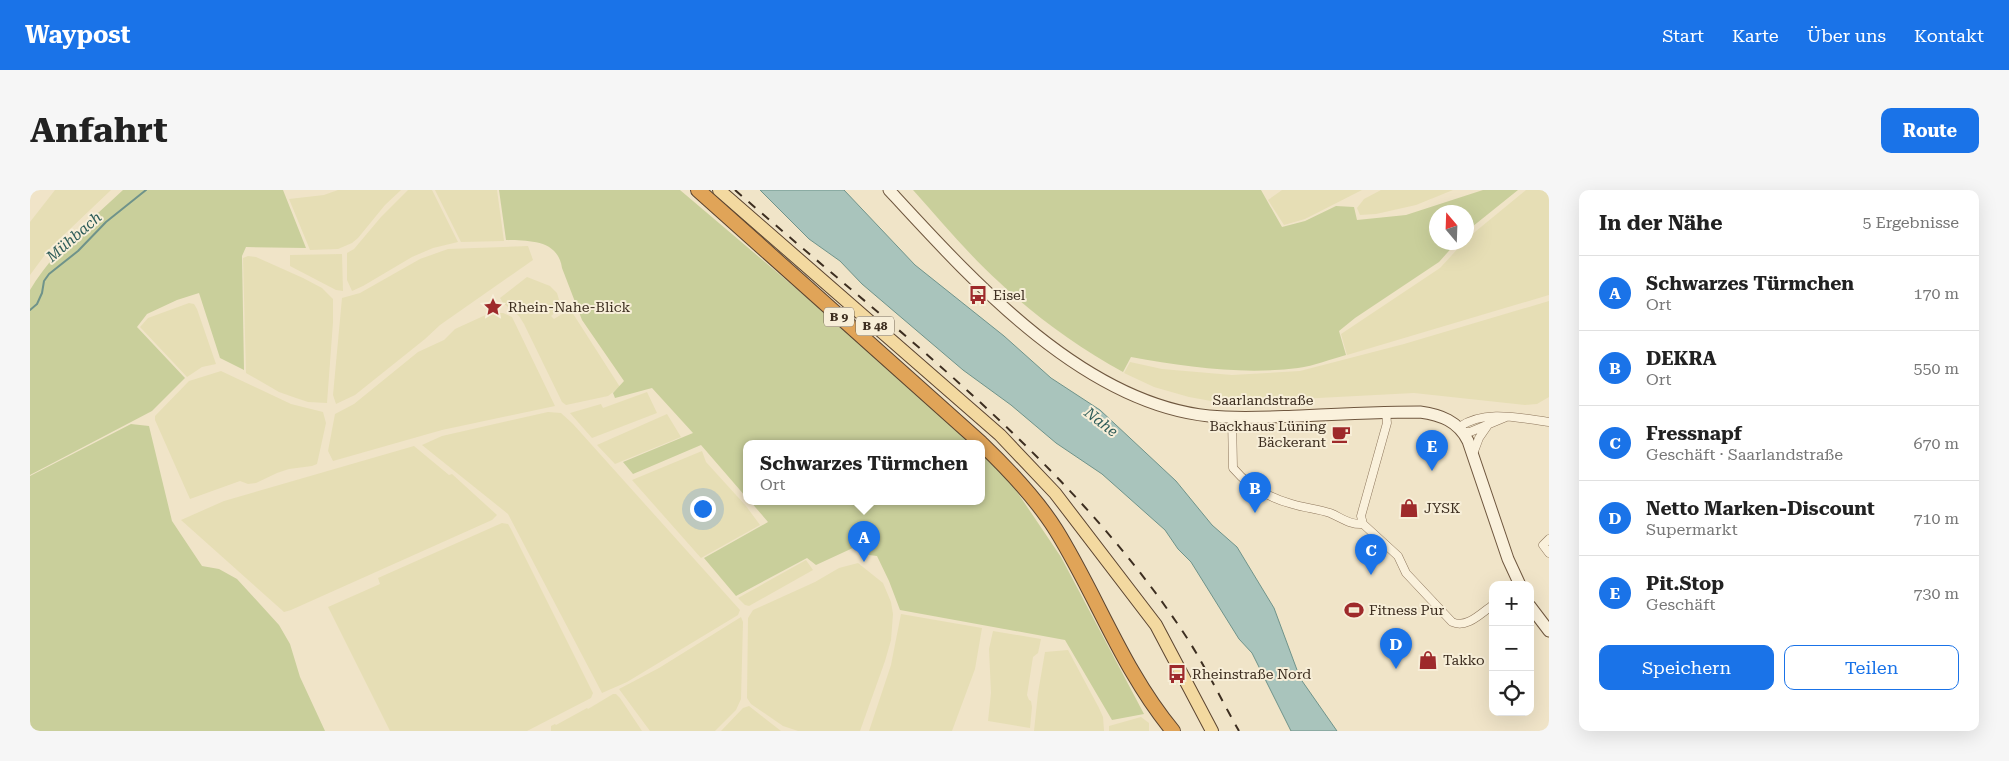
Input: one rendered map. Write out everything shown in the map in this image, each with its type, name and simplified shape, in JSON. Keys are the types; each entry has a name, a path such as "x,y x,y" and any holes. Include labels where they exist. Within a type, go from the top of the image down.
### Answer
{"highway":[{"name":"B 9","path":"698,190 977,440"},
{"name":"B 9","path":"985,448 1021,484 1055,528 1136,678 1173,731"}],"main road":[{"name":"B 48","path":"718,190 948,389 1030,465 1055,493 1156,625 1212,731"},
{"name":"Saarlandstraße","path":"889,190 963,268 1032,331 1080,366 1104,380 1151,402 1190,414 1232,418 1386,412 1430,413 1441,416 1461,430"},
{"path":"1461,430 1473,454 1508,559 1518,581"},
{"path":"1534,611 1549,631"}],"street":[{"path":"1386,412 1387,423 1361,516 1363,524 1398,556 1406,573 1452,622 1458,624 1466,623 1489,607"},
{"path":"1461,430 1471,420 1485,416 1549,422"},
{"path":"1461,430 1470,432 1506,417"},
{"path":"1232,418 1233,468 1245,482 1291,504 1330,513 1354,524 1363,524"},
{"path":"1473,454 1479,438 1490,424"},
{"path":"1546,542 1549,553"}],"shaded area":[{"path":"55,190 111,190 50,248 30,275 30,222"},
{"path":"338,190 401,190 385,205 352,243 338,249 310,250 289,199 324,195"},
{"path":"408,190 432,190 458,242 433,248 412,257 352,291 347,280 347,253 354,249 381,217"},
{"path":"435,190 497,190 504,241 461,242"},
{"path":"1282,190 1362,190 1305,219 1284,225 1268,200"},
{"path":"1381,190 1453,190 1416,205 1376,214 1360,215 1357,208 1364,199"},
{"path":"1526,190 1549,190 1549,295 1347,355 1341,334 1440,268 1457,250 1474,250 1474,233"},
{"path":"528,246 533,260 440,325 355,395 336,404 333,395 342,298 360,293 420,259 448,249"},
{"path":"342,254 343,291 336,290 290,266 290,255"},
{"path":"248,256 256,257 303,278 322,288 333,299 327,403 308,402 279,392 246,373 243,258"},
{"path":"527,277 550,286 557,293 560,303 557,311 551,316 554,319 570,309 620,387 608,396 566,405 562,402 524,324 519,316 503,303 500,298"},
{"path":"1549,301 1549,397 1537,404 1525,405 1414,393 1259,401 1211,401 1154,387 1124,373 1130,362 1162,369 1232,375 1300,371 1404,344"},
{"path":"189,303 194,304 197,309 216,364 202,367 187,377 140,327 148,318"},
{"path":"490,313 503,313 512,317 555,406 442,430 333,461 328,451 335,414 354,404 418,352 444,340 455,329"},
{"path":"221,371 291,404 323,412 326,423 317,464 289,469 256,483 248,484 240,481 190,499 155,420 155,416 189,381"},
{"path":"647,392 657,413 592,438 570,413 601,404 603,408"},
{"path":"548,412 561,413 573,424 740,610 738,615 627,682 602,693 508,514 422,445 442,436"},
{"path":"667,414 681,437 615,464 597,445"},
{"path":"414,446 449,475 452,474 497,515 492,520 291,610 284,612 181,520 224,501"},
{"path":"702,451 706,462 743,503 743,505 746,506 760,525 701,558 632,480"},
{"path":"502,523 508,524 511,529 593,693 591,698 527,731 390,731 328,607 380,584 378,578"},
{"path":"806,560 813,570 749,606 745,605 738,598"},
{"path":"858,563 883,583 891,602 893,614 891,640 860,731 798,731 783,726 751,704 747,698 748,618 753,610 815,582 839,568"},
{"path":"901,614 982,628 975,669 952,731 869,731 891,665"},
{"path":"741,617 743,622 741,699 736,710 715,731 650,731 619,689 659,668"},
{"path":"993,631 1041,639 1038,653 1033,657 1027,695 1032,707 1030,728 988,721 991,693 989,649"},
{"path":"1068,650 1103,717 1104,731 1034,731 1045,652"},
{"path":"613,694 620,698 642,731 551,731 551,726 588,709"},
{"path":"749,706 781,731 721,731 743,708"},
{"path":"1141,717 1149,723 1149,731 1109,731 1109,726"}],"green space":[{"path":"123,190 283,190 306,248 246,247 242,256 244,370 220,358 199,293 177,300 147,314 137,327 185,378 152,411 30,475 30,290 61,249"},
{"path":"499,190 680,190 844,329 967,440 743,440 743,494 701,445 633,474 623,462 693,433 652,388 615,398 613,393 624,381 582,320 555,252 541,244 506,240"},
{"path":"913,190 1261,190 1282,227 1305,221 1336,206 1354,207 1357,220 1406,215 1429,208 1429,250 1450,250 1439,262 1355,318 1339,331 1346,355 1304,367 1256,371 1194,367 1131,357 1123,372 1058,331 1013,295 955,237"},
{"path":"1483,190 1518,190 1474,225 1474,205 1437,205"},
{"path":"131,424 149,426 172,521 202,566 219,569 237,579 279,625 290,644 300,677 325,731 30,731 30,476"},
{"path":"985,457 1007,477 1061,557 1144,714 1112,720 1065,640 900,610 877,556 869,555 855,547 816,565 807,558 736,596 704,558 768,522 753,505 985,505"}],"water":[{"name":"Nahe","path":"760,190 844,190 915,265 1004,336 1051,378 1100,410 1176,481 1212,525 1237,547 1274,608 1300,678 1337,731 1291,731 1252,653 1239,639 1191,562 1178,549 1165,530 1102,474 1056,443 1011,405 963,370 862,284 840,261 809,239"}],"waterway":[{"name":"Mühbach","path":"30,310 37,304 42,293 44,281 49,274 78,251 106,222 146,190"}],"railway":[{"path":"735,190 971,394 1028,448 1082,504 1132,563 1179,626 1203,664 1239,731"}],"place":[{"name":"Eisel","path":"978,295"},
{"name":"Rhein-Nahe-Blick","path":"493,307"},
{"name":"Backhaus Lüning Bäckerant","path":"1341,434"},
{"name":"Pit.Stop","path":"1432,471"},
{"name":"JYSK","path":"1409,508"},
{"name":"DEKRA","path":"1255,513"},
{"name":"Schwarzes Türmchen","path":"864,562"},
{"name":"Fressnapf","path":"1371,575"},
{"name":"Fitness Pur","path":"1354,610"},
{"name":"Takko","path":"1428,660"},
{"name":"Netto Marken-Discount","path":"1396,669"},
{"name":"Rheinstraße Nord","path":"1177,674"}]}
